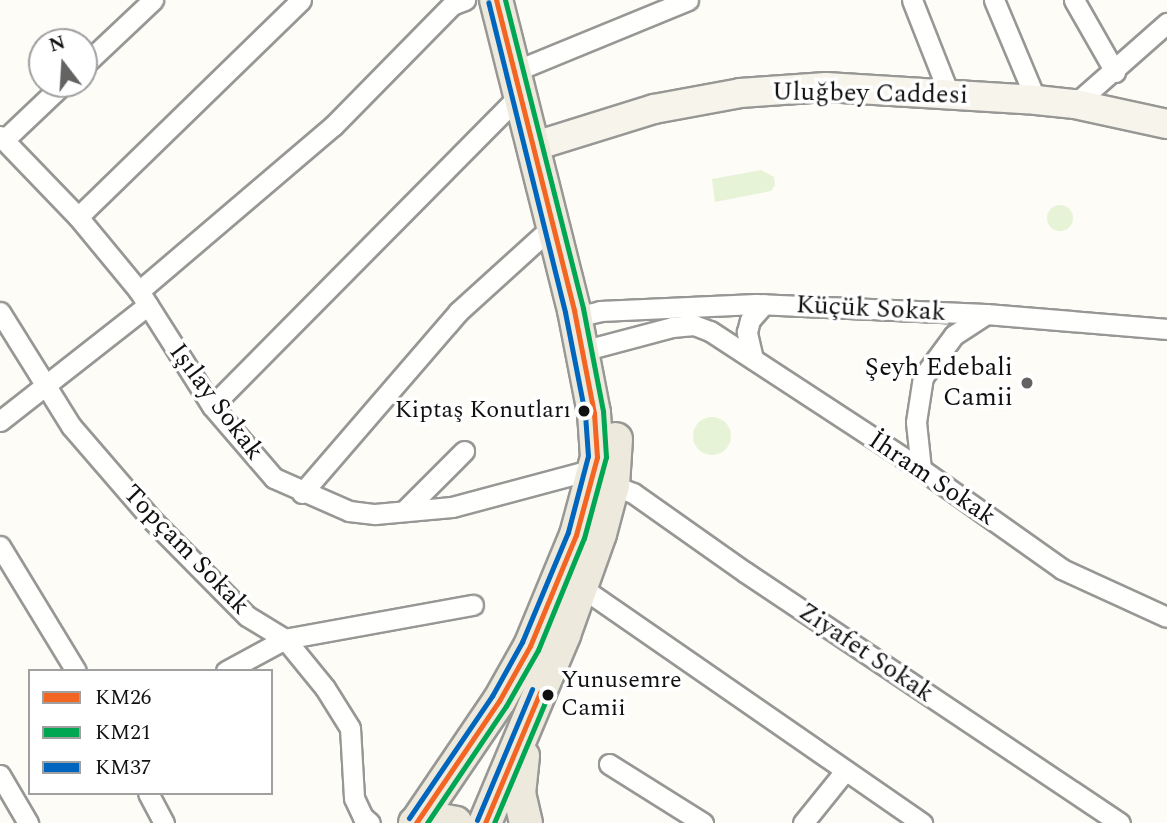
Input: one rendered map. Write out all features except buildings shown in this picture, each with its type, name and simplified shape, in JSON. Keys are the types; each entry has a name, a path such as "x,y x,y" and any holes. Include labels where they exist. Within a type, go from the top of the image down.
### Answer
{"main road":[{"path":"485,823 565,635 608,509 597,457 590,348 583,315 543,144 496,0"},
{"path":"512,0 522,76"},
{"path":"543,144 554,225 583,315"},
{"path":"416,823 499,701 530,646 603,477"},
{"path":"526,823 519,793 531,712"},
{"path":"416,823 429,818 456,823"}],"street":[{"path":"98,52 153,0"},
{"path":"78,217 301,0"},
{"path":"0,421 143,298 333,126 452,5 465,0"},
{"path":"212,406 522,76 688,0"},
{"path":"912,0 949,94"},
{"path":"994,0 1036,100"},
{"path":"1074,0 1115,72"},
{"path":"1075,104 1115,72 1167,23"},
{"name":"Uluğbey Caddesi","path":"543,144 654,109 740,93 826,87 1075,104 1167,124"},
{"path":"2,138 48,98"},
{"name":"Işılay Sokak","path":"2,138 78,217 143,298 212,406 274,478 302,493 349,511 375,514 452,507 603,477"},
{"path":"302,493 458,312 554,225"},
{"path":"754,359 747,332 750,320 764,304"},
{"name":"Küçük Sokak","path":"583,315 764,304 986,314 1167,329"},
{"name":"Topçam Sokak","path":"0,312 71,426 152,520 247,616 285,639 325,688 350,728 354,798 363,817 370,823"},
{"path":"921,469 916,422 923,377 954,335 986,314"},
{"name":"İhram Sokak","path":"590,348 694,325 710,331 921,469 1062,569 1167,617"},
{"path":"404,511 464,451"},
{"name":"Ziyafet Sokak","path":"603,477 634,493 745,572 1120,823"},
{"path":"0,546 75,669"},
{"path":"581,587 922,823"},
{"path":"230,669 285,639 473,605"},
{"path":"609,764 702,823"},
{"path":"803,823 845,771"},
{"path":"0,775 28,823"},
{"path":"149,795 164,823"},
{"path":"351,823 354,798"}],"green space":[{"path":"761,170 774,177 775,185 771,191 715,202 712,179"},
{"path":"1060,205 1069,209 1073,218 1069,227 1060,231 1051,227 1047,218 1051,209"},
{"path":"712,417 726,422 731,436 726,450 712,455 698,450 693,436 698,422"}],"transit line":[{"name":"KM26","path":"416,823 499,701 530,646 576,535 597,457 594,413 574,310 496,0"},
{"name":"KM21","path":"427,823 506,706 538,650 584,538 606,457 603,411 583,308 505,0"},
{"name":"KM37","path":"409,818 492,696 522,642 568,532 588,456 585,414 565,312 488,2"},
{"name":"KM37","path":"477,820 532,689"},
{"name":"KM26","path":"485,823 540,692"},
{"name":"KM21","path":"494,823 548,695"}],"place":[{"name":"Şeyh Edebali Camii","path":"1027,383"},
{"name":"Kiptaş Konutları","path":"584,411"},
{"name":"Yunusemre Cami̇i̇","path":"548,695"}]}
